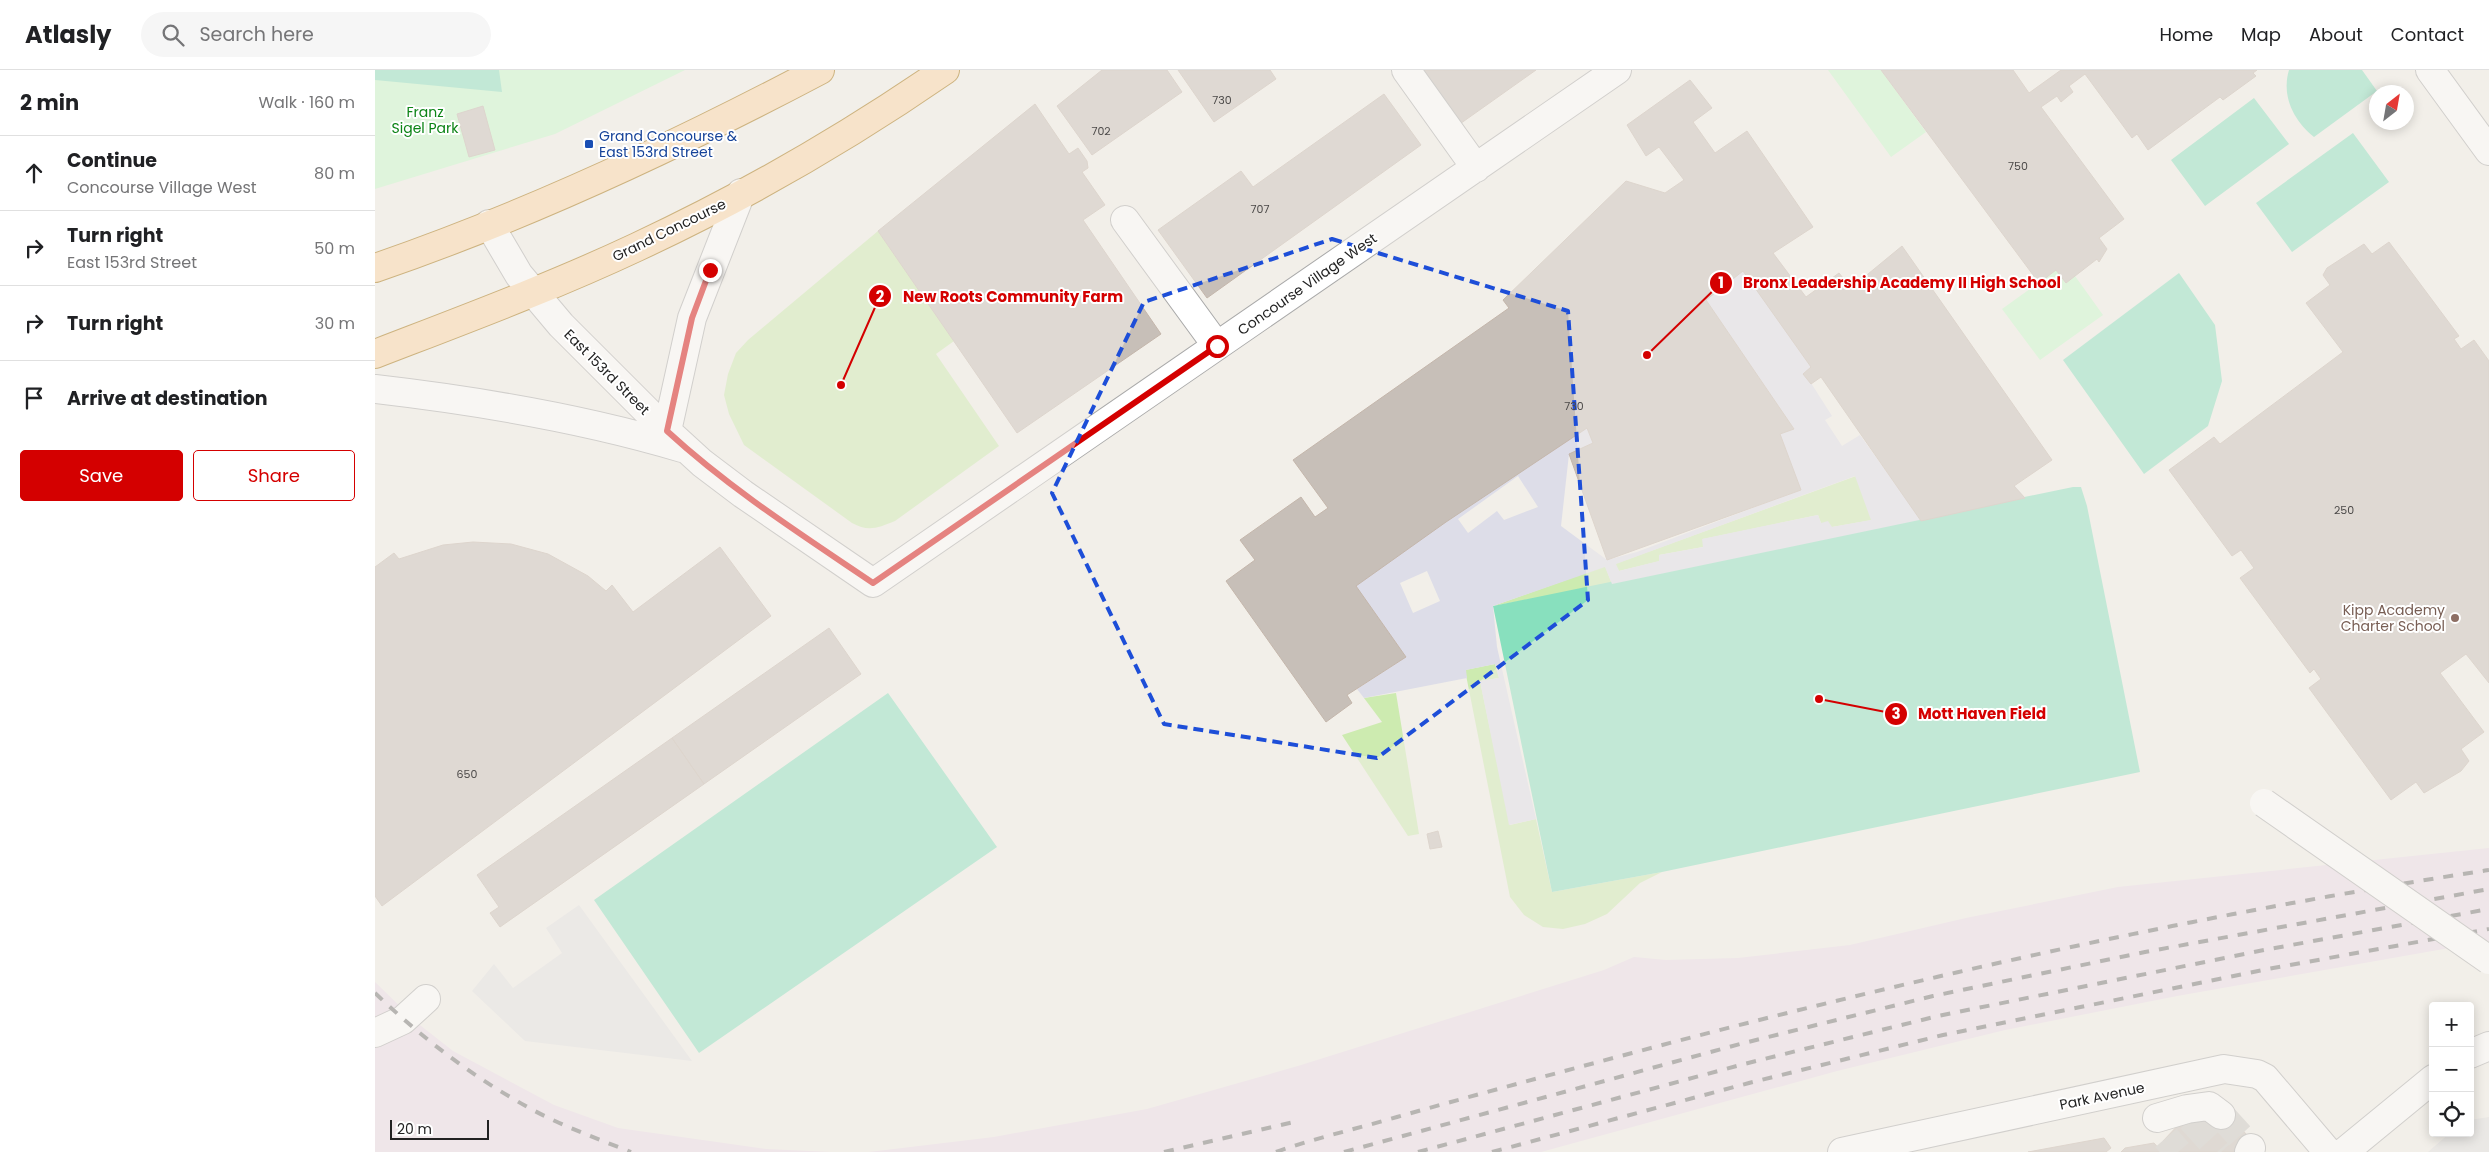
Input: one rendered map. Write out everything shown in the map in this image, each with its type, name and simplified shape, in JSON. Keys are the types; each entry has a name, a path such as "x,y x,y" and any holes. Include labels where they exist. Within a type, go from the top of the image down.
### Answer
{"main road":[{"path":"375,268 489,224 667,146 821,70"},
{"name":"Grand Concourse","path":"375,354 533,292 637,247 826,146 945,70"}],"street":[{"path":"1406,70 1476,168"},
{"name":"Concourse Village West","path":"873,583 1617,70"},
{"path":"2431,70 2489,151"},
{"path":"667,431 692,318 741,193"},
{"path":"1125,220 1217,346"},
{"name":"East 153rd Street","path":"489,224 519,275 533,292 583,349 667,431 743,494 873,583"},
{"path":"375,389 441,396 605,426 687,449"},
{"path":"2264,803 2489,960"},
{"path":"375,1033 403,1020 426,999"},
{"path":"2474,1052 2489,1046"},
{"name":"Park Avenue","path":"1842,1152 2224,1069 2257,1074 2274,1086 2329,1152"},
{"path":"2177,1079 2189,1114"},
{"path":"2344,1152 2429,1082"},
{"path":"2145,1086 2161,1128 2209,1106 2221,1115"}],"highlighted area":[{"path":"1332,239 1568,311 1588,600 1377,758 1164,724 1052,493 1144,302"}],"shaded area":[{"path":"1773,253 1806,297 2002,470 2025,498 1612,584 1605,567 1493,606 1497,647 1536,819 1509,825 1480,681 1499,678 1495,664 1466,670 1467,678 1364,698 1357,689 1406,657 1356,586 1315,517 1339,500 1587,428 1593,443 1569,454 1561,526 1607,560 1637,552 1800,490 1780,434 1794,429 1706,300 1743,271","holes":["1821,376 1899,489 1860,435 1842,446 1825,420 1832,416 1811,383","1518,476 1538,507 1504,520 1497,511 1468,533 1458,519","1855,476 1871,520 1832,527 1828,521 1821,523 1818,515 1702,539 1703,547 1659,555 1659,561 1619,571 1616,564","1427,571 1440,601 1413,613 1400,583"]},
{"path":"2489,848 2489,941 2177,996 2005,1030 1837,1071 1541,1152 869,1152 994,1137 1147,1109 1298,1066 1604,970 1634,957 1666,960 1738,958 1850,945 1966,918 2118,887"},
{"path":"579,905 692,1061 525,1041 472,991 494,964 513,988 562,953 546,928"},
{"path":"375,982 416,1022 453,1051 554,1105 618,1128 766,1149 830,1152 375,1152"},
{"path":"2489,1117 2489,1152 2428,1152 2445,1137 2474,1137 2474,1119"}],"green space":[{"name":"Franz Sigel Park","path":"375,70 685,70 555,134 375,189"},
{"path":"375,70 499,70 502,92 375,80"},
{"path":"1828,70 1881,70 1926,132 1891,157"},
{"path":"2289,70 2362,70 2373,85 2369,85 2369,97 2314,137 2295,116 2288,98 2287,80"},
{"path":"2254,98 2289,144 2205,206 2171,160"},
{"path":"2353,133 2389,182 2292,252 2256,203"},
{"path":"878,231 954,341 936,354 999,446 895,521 878,527 868,528 852,523 744,445 729,414 724,395 728,374 736,353 748,340"},
{"path":"2056,270 2066,282 2075,276 2103,315 2040,360 2002,309"},
{"path":"2179,273 2215,325 2222,381 2208,426 2144,474 2063,360"},
{"path":"1856,476 1872,520 1832,527 1821,523 1818,515 1703,539 1703,547 1659,555 1660,561 1619,571 1615,564"},
{"path":"2073,487 2081,487 2087,506 2140,772 1662,872 1552,892 1493,606"},
{"path":"1605,566 1612,584 1493,606"},
{"path":"1495,664 1499,678 1480,681 1510,825 1536,819 1552,892 1662,872 1640,883 1607,914 1585,924 1563,929 1543,927 1524,915 1510,897 1465,670"},
{"path":"888,693 997,847 699,1053 594,900"},
{"path":"1396,693 1419,834 1408,836 1342,735 1382,722 1364,698"}],"building":[{"path":"1102,70 1167,70 1182,92 1092,155 1057,106"},
{"path":"1178,70 1270,70 1276,79 1214,122"},
{"path":"1418,70 1536,70 1457,126"},
{"path":"1881,70 2013,70 2029,93 2061,70 2257,70 2253,73 2256,76 2223,100 2220,97 2148,150 2137,134 2132,138 2085,74 2069,86 2073,92 2061,102 2057,96 2041,107 2124,219 2099,238 2107,249 2099,262 2097,259 2066,283 2056,270 2039,283"},
{"path":"1690,80 1712,108 1693,122 1715,153 1747,131 1813,227 1773,253 1806,297 1839,273 1851,288 1902,246 2052,460 2014,486 2025,498 1921,521 1821,377 1811,384 1803,374 1811,367 1743,271 1706,300 1794,429 1780,434 1801,490 1607,560 1569,454 1593,443 1587,428 1446,522 1356,586 1406,657 1347,695 1352,703 1326,722 1226,581 1255,560 1240,540 1301,497 1315,517 1328,508 1293,460 1509,308 1503,300 1626,181 1665,193 1684,180 1659,147 1646,156 1627,125"},
{"path":"1384,94 1421,145 1207,298 1158,230 1241,171 1253,187"},
{"path":"1035,104 1069,154 1078,148 1087,161 1088,168 1082,172 1105,205 1083,220 1161,334 1017,433 878,231"},
{"path":"483,106 495,150 469,157 457,114"},
{"path":"2389,242 2459,336 2454,339 2461,349 2474,340 2489,361 2489,683 2466,654 2440,673 2484,732 2461,749 2469,761 2461,771 2424,793 2416,782 2391,800 2309,688 2321,679 2314,669 2310,673 2240,578 2254,568 2241,550 2232,556 2169,470 2214,437 2220,444 2343,352 2306,303 2330,285 2323,275 2327,268 2364,244 2372,254"},
{"path":"473,542 511,544 548,554 588,576 606,591 612,585 633,612 720,547 771,616 382,906 375,896 375,567 394,553 399,559 443,545"},
{"path":"829,628 861,674 704,784 672,738"},
{"path":"672,738 704,784 500,927 490,913 499,907 477,875"},
{"path":"1438,831 1442,847 1430,849 1427,834"},
{"path":"2228,1114 2256,1145 2247,1152 2173,1152 2163,1141 2183,1120"},
{"path":"2104,1138 2111,1148 2106,1152 2028,1152"},
{"path":"2154,1143 2162,1152 2121,1152 2125,1148"}],"tunnel":[{"path":"2221,1115 2251,1148"},
{"path":"2191,1119 2221,1152"},
{"path":"2166,1138 2178,1152"}],"railway":[{"path":"1276,1152 1321,1138 1738,1025 1951,974 2165,927 2381,887 2489,870"},
{"path":"1344,1152 1740,1044 1933,996 2145,952 2489,889"},
{"path":"1418,1152 1744,1064 1938,1016 2264,950 2489,909"},
{"path":"1492,1152 1749,1083 1943,1035 2268,969 2489,929"},
{"path":"375,993 441,1050 493,1087 555,1121 631,1152"},
{"path":"1164,1152 1294,1122"}],"place":[{"name":"Grand Concourse & East 153rd Street","path":"589,144"},
{"name":"Bronx Leadership Academy II High School","path":"1647,355"},
{"name":"New Roots Community Farm","path":"841,385"},
{"name":"Kipp Academy Charter School","path":"2455,618"},
{"name":"Mott Haven Field","path":"1819,699"}],"route":[{"path":"710,270 692,318 667,431 702,463 743,494 873,583 1217,346"}]}
